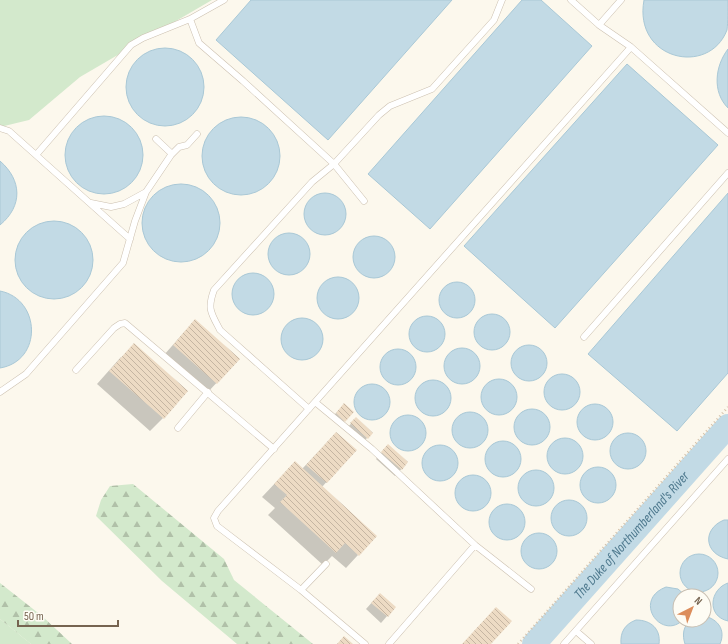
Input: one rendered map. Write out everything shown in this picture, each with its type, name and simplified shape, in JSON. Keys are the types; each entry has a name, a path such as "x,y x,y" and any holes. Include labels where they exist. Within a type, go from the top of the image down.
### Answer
{"lane":[{"path":"36,155 131,45 143,38 190,20 224,0"},
{"path":"310,409 220,330 212,316 209,302 214,290 312,182 334,164 385,110 390,106 432,89 494,20 502,0"},
{"path":"571,0 599,25 631,47 728,133"},
{"path":"599,25 621,0"},
{"path":"190,20 199,43 244,81 334,164 364,201"},
{"path":"365,644 301,590 218,526 214,518 274,448 631,47"},
{"path":"0,128 9,131 130,239"},
{"path":"0,392 26,374 123,263 146,192 178,147 188,145 197,134"},
{"path":"156,139 172,154"},
{"path":"584,337 728,174"},
{"path":"91,203 111,207 124,204 146,192"},
{"path":"76,370 114,328 120,324 126,323 274,448"},
{"path":"178,428 208,392"},
{"path":"315,402 372,449 475,545 531,589"},
{"path":"564,644 728,459"},
{"path":"389,644 475,545"},
{"path":"301,590 326,564"},
{"path":"576,631 591,644"}],"path":[{"path":"518,644 728,407"}],"green space":[{"path":"0,0 212,0 80,77 29,120 0,127"},
{"path":"133,484 224,559 234,580 313,644 237,644 162,581 96,516 101,500 110,486"},
{"path":"0,583 42,616 72,644 31,644 0,619"},
{"path":"0,619 31,644 0,644"}],"water":[{"path":"251,0 452,0 328,140 216,40"},
{"path":"522,0 541,0 592,46 430,229 368,174"},
{"path":"644,0 728,0 727,30 718,45 705,54 690,57 675,55 661,48 650,37 644,20"},
{"path":"165,48 180,51 187,55 197,65 201,72 204,87 201,102 197,109 187,119 180,123 165,126 150,123 143,119 133,109 129,102 126,87 129,72 133,65 143,55 150,51"},
{"path":"728,49 728,108 719,94 717,79 720,63"},
{"path":"627,64 718,145 555,328 464,246"},
{"path":"104,116 119,119 126,123 136,133 140,140 143,155 140,170 136,177 126,187 119,191 104,194 89,191 82,187 72,177 68,170 65,155 68,140 72,133 82,123 89,119"},
{"path":"241,117 256,120 263,124 273,134 277,141 280,156 277,171 273,178 263,188 256,192 241,195 226,192 219,188 209,178 205,171 202,156 205,141 209,134 219,124 226,120"},
{"path":"0,161 13,176 17,193 13,210 8,218 0,225"},
{"path":"181,184 196,187 203,191 213,201 217,208 220,223 217,238 213,245 203,255 196,259 181,262 166,259 159,255 149,245 145,238 142,223 145,208 149,201 159,191 166,187"},
{"path":"321,193 329,193 337,196 343,202 346,214 343,226 337,232 329,235 321,235 313,232 307,226 304,218 304,210 307,202 313,196"},
{"path":"728,193 728,373 677,431 588,354"},
{"path":"54,221 69,224 76,228 86,238 90,245 93,260 90,275 86,282 76,292 69,296 54,299 39,296 32,292 22,282 18,275 15,260 18,245 22,238 32,228 39,224"},
{"path":"285,233 293,233 301,236 307,242 310,254 307,266 301,272 293,275 285,275 277,272 271,266 268,258 268,250 271,242 277,236"},
{"path":"370,236 378,236 386,239 392,245 395,257 392,269 386,275 378,278 370,278 362,275 356,269 353,261 353,253 356,245 362,239"},
{"path":"249,273 257,273 265,276 271,282 274,294 271,306 265,312 257,315 249,315 241,312 235,306 232,298 232,290 235,282 241,276"},
{"path":"334,277 342,277 350,280 356,286 359,298 356,310 350,316 342,319 334,319 326,316 320,310 317,302 317,294 320,286 326,280"},
{"path":"457,282 467,285 472,290 475,300 472,310 467,315 457,318 447,315 442,310 439,300 442,290 447,285"},
{"path":"0,291 14,296 23,305 29,317 32,330 30,343 24,354 14,363 0,368"},
{"path":"492,314 502,317 507,322 510,332 507,342 502,347 492,350 482,347 477,342 474,332 477,322 482,317"},
{"path":"427,316 440,321 445,334 440,347 427,352 414,347 409,334 414,321"},
{"path":"298,318 306,318 314,321 320,327 323,339 320,351 314,357 306,360 298,360 290,357 284,351 281,343 281,335 284,327 290,321"},
{"path":"529,345 542,350 547,363 542,376 529,381 516,376 511,363 516,350"},
{"path":"462,348 475,353 480,366 475,379 462,384 449,379 444,366 449,353"},
{"path":"398,349 411,354 416,367 411,380 398,385 385,380 380,367 385,354"},
{"path":"562,374 572,377 577,382 580,392 577,402 572,407 562,410 552,407 547,402 544,392 547,382 552,377"},
{"path":"499,379 512,384 517,397 512,410 499,415 486,410 481,397 486,384"},
{"path":"433,380 443,383 448,388 451,398 448,408 443,413 433,416 423,413 418,408 415,398 418,388 423,383"},
{"path":"372,384 385,389 390,402 385,415 372,420 359,415 354,402 359,389"},
{"path":"595,404 608,409 613,422 608,435 595,440 582,435 577,422 582,409"},
{"path":"532,409 545,414 550,427 545,440 532,445 519,440 514,427 519,414"},
{"path":"470,412 483,417 488,430 483,443 470,448 457,443 452,430 457,417"},
{"path":"408,415 421,420 426,433 421,446 408,451 395,446 390,433 395,420"},
{"path":"628,433 641,438 646,451 641,464 628,469 615,464 610,451 615,438"},
{"path":"565,438 578,443 583,456 578,469 565,474 552,469 547,456 552,443"},
{"path":"503,441 513,444 518,449 521,459 518,469 513,474 503,477 493,474 488,469 485,459 488,449 493,444"},
{"path":"440,445 453,450 458,463 453,476 440,481 427,476 422,463 427,450"},
{"path":"598,467 611,472 616,485 611,498 598,503 585,498 580,485 585,472"},
{"path":"536,470 549,475 554,488 549,501 536,506 523,501 518,488 523,475"},
{"path":"473,475 486,480 491,493 486,506 473,511 460,506 455,493 460,480"},
{"path":"569,500 582,505 587,518 582,531 569,536 556,531 551,518 556,505"},
{"path":"507,504 520,509 525,522 520,535 507,540 494,535 489,522 494,509"},
{"path":"724,520 728,520 728,559 714,552 710,547 709,541 709,535 712,529"},
{"path":"539,533 552,538 557,551 552,564 539,569 526,564 521,551 526,538"},
{"path":"695,554 703,554 710,557 715,562 718,569 717,580 712,588 686,588 680,577 680,569 683,562 688,557"},
{"path":"728,583 728,621 716,614 713,602 717,591"},
{"path":"666,587 672,588 672,625 666,626 659,622 654,616 651,609 651,601 656,593"},
{"path":"712,619 720,626 722,639 720,644 685,644 683,634 685,628 712,628"},
{"path":"636,620 641,620 654,626 657,630 659,644 621,644 622,632 626,626"}],"building":[{"path":"195,319 240,359 217,384 173,345"},
{"path":"134,343 188,391 164,419 109,371"},
{"path":"344,403 354,412 345,422 336,413"},
{"path":"356,417 373,433 368,439 350,423"},
{"path":"336,432 357,450 327,483 306,465"},
{"path":"388,444 408,462 402,470 381,452"},
{"path":"295,461 377,536 359,556 345,543 336,553 280,502 287,495 274,484"},
{"path":"380,593 396,607 388,617 371,603"},
{"path":"496,607 512,621 491,644 462,644"},
{"path":"344,636 353,644 337,644"}],"waterway":[{"name":"The Duke of Northumberland's River","path":"534,644 728,426"}]}
